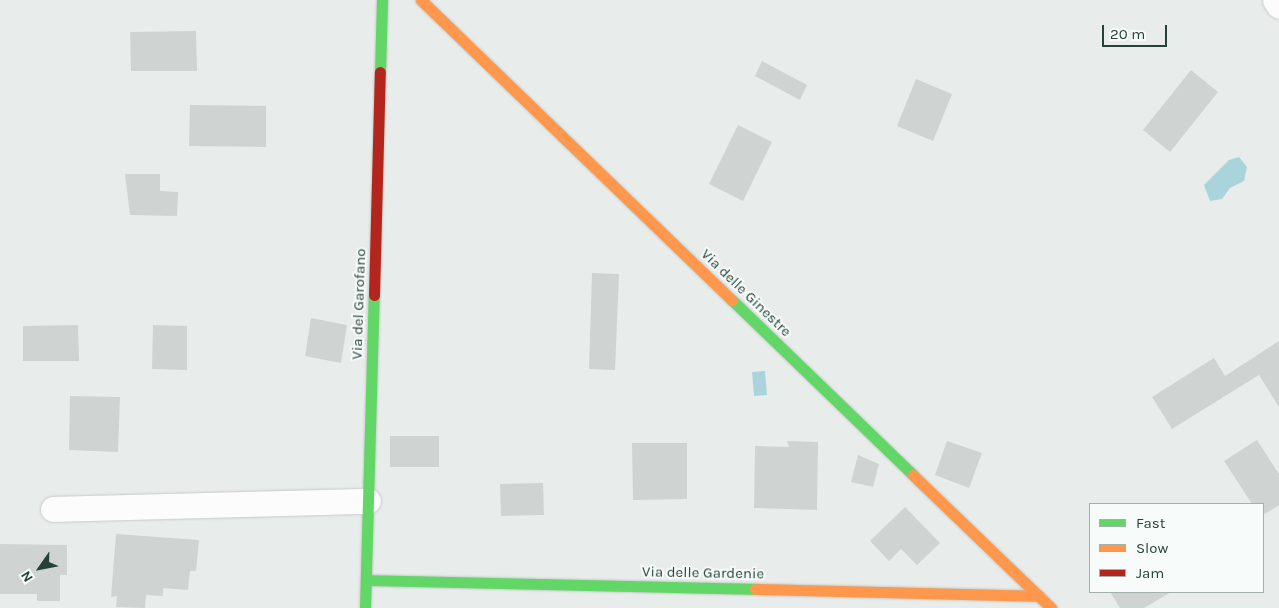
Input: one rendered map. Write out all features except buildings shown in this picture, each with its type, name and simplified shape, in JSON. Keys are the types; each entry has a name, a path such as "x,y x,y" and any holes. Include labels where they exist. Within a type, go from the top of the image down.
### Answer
{"street":[{"name":"Via del Garofano","path":"365,608 382,0"},
{"name":"Via delle Ginestre","path":"421,0 1051,608"},
{"path":"1275,0 1279,6"},
{"path":"54,508 368,502"},
{"name":"Via delle Gardenie","path":"366,580 1039,596"}],"water":[{"path":"1239,157 1247,167 1244,181 1230,188 1222,199 1210,201 1204,185 1229,160"},
{"path":"765,371 767,395 754,396 752,372"}],"traffic: fast":[{"path":"380,72 382,0"},
{"path":"365,608 374,295"},
{"path":"732,300 913,475"},
{"path":"366,580 755,589"}],"traffic: slow":[{"path":"421,0 732,300"},
{"path":"913,475 1051,608"},
{"path":"755,589 1039,596"}],"traffic: jam":[{"path":"374,295 380,72"}]}
